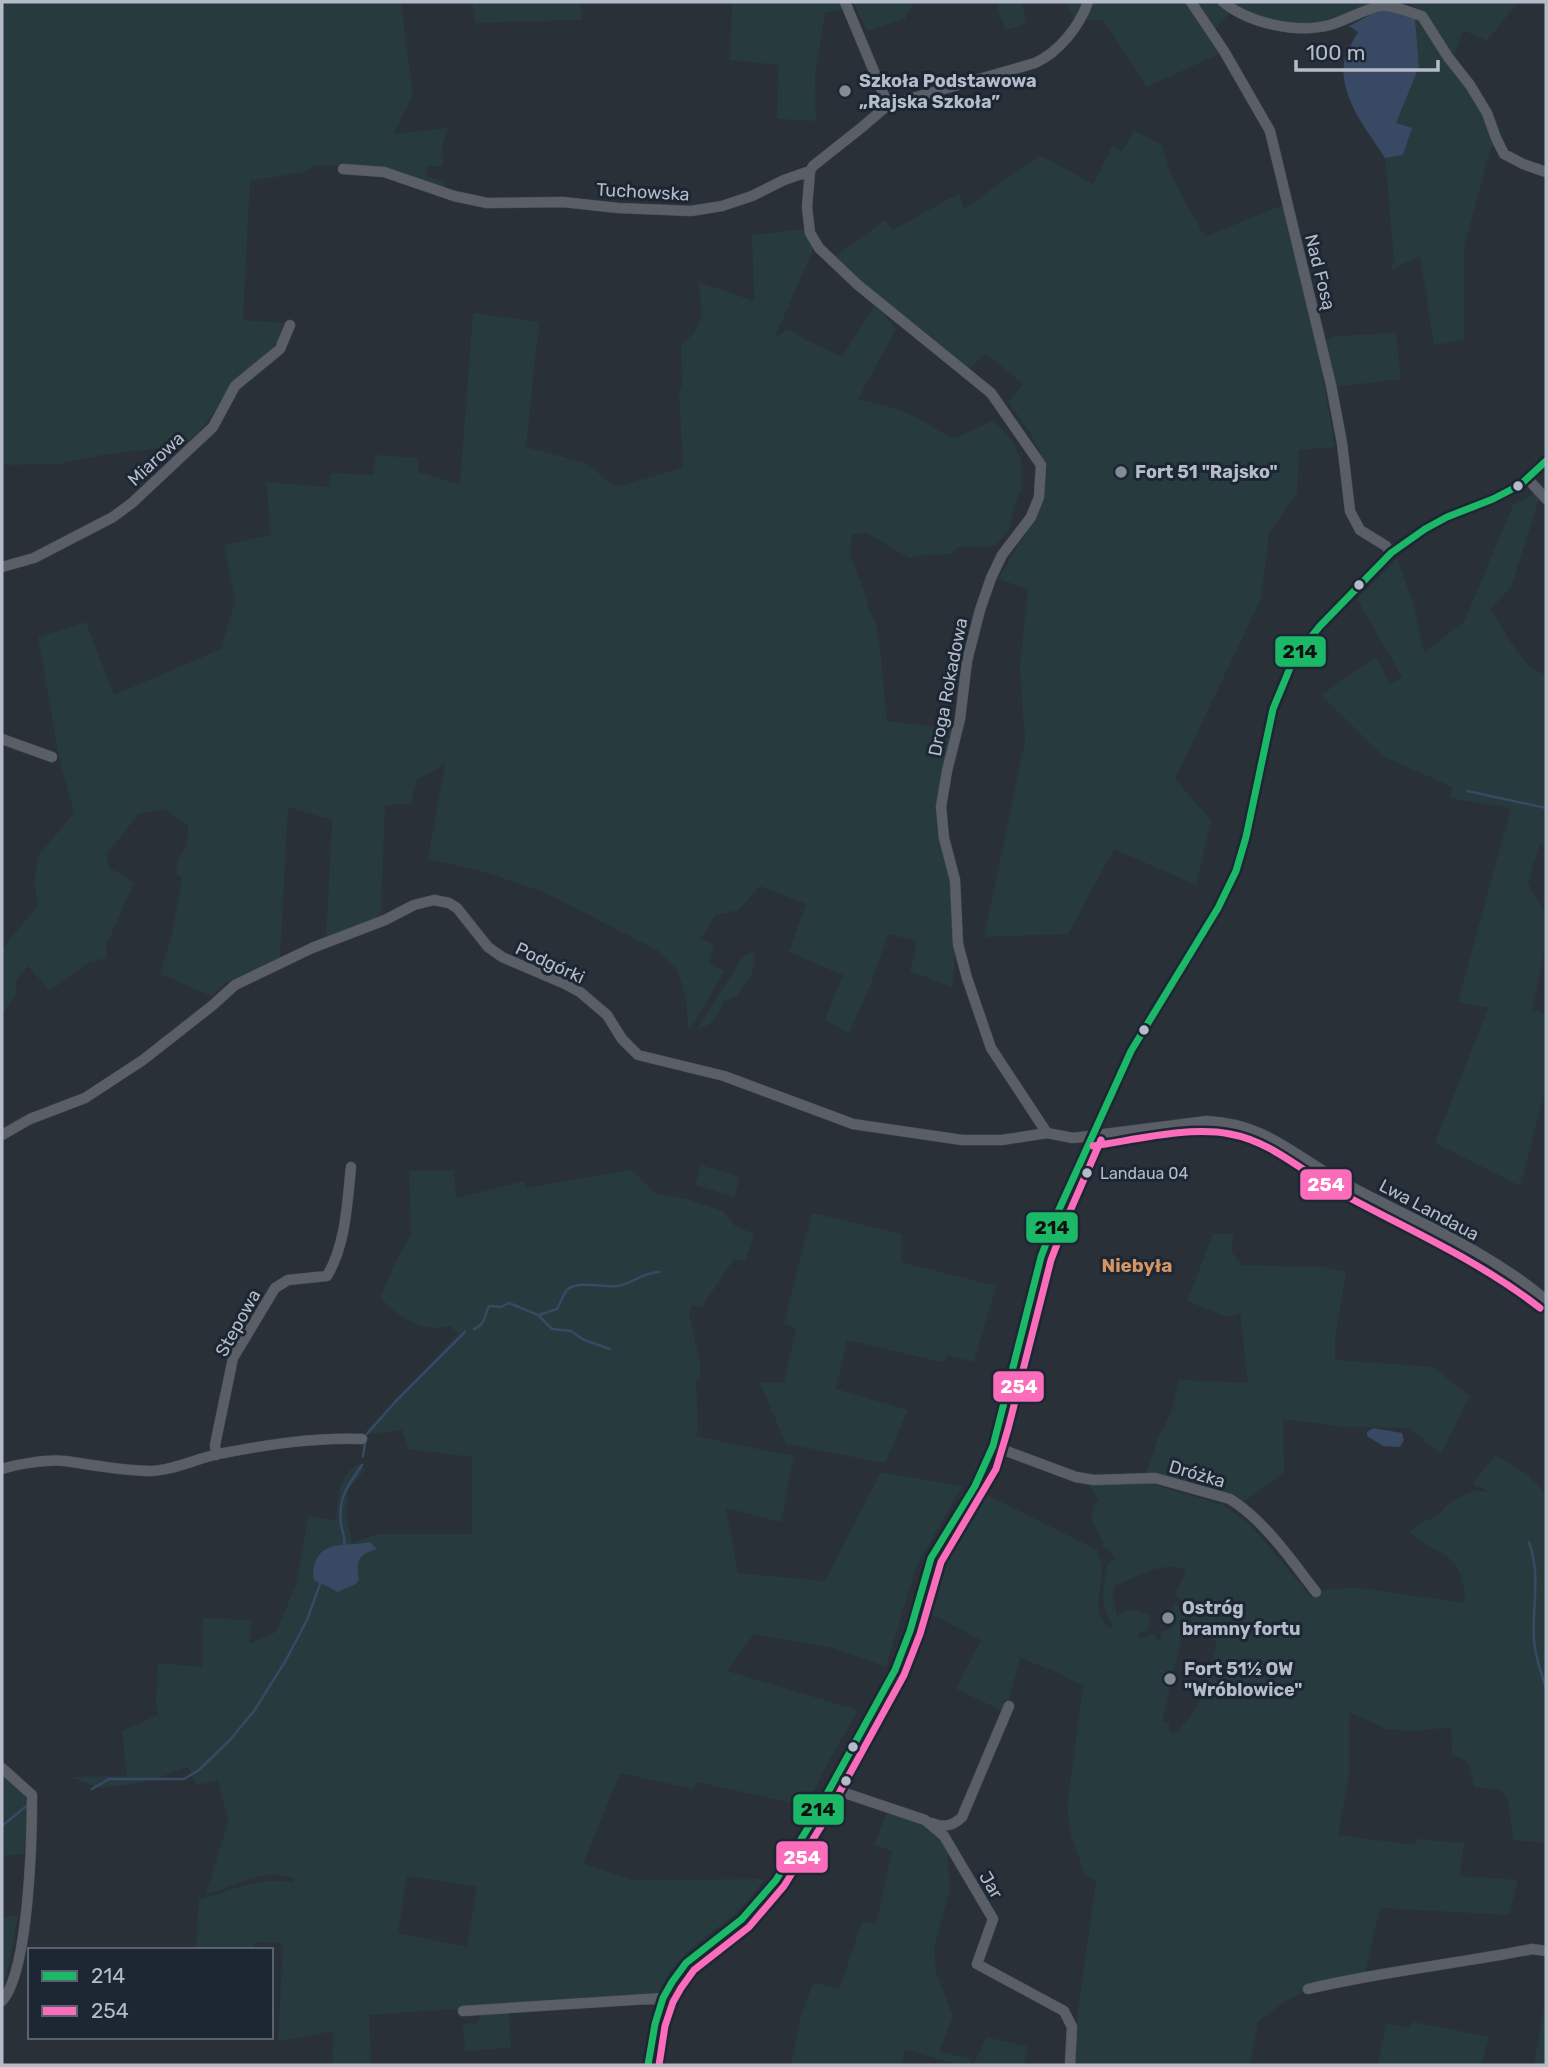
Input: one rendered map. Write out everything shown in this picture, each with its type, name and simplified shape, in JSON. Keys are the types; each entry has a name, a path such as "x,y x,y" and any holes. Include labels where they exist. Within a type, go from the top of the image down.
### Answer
{"street":[{"path":"845,2 888,105"},
{"name":"Tuchowska","path":"343,169 384,172 454,196 487,203 552,201 618,208 691,211 722,205 752,196 810,171 888,105 1043,59 1058,47 1074,28 1088,2"},
{"name":"Nad Fosą","path":"1191,2 1224,51 1270,131 1331,385 1350,511 1360,530 1386,546 1391,553"},
{"path":"1223,2 1235,11 1258,21 1306,29 1329,25 1383,5 1422,16 1487,113 1504,154 1546,172"},
{"name":"Droga Rokadowa","path":"810,171 807,207 810,233 819,248 858,285 992,393 1041,465 1039,497 1031,517 1002,555 979,610 967,661 960,719 941,807 944,838 955,880 958,944 967,978 990,1048 1046,1133"},
{"name":"Miarowa","path":"2,567 34,558 113,517 132,503 213,427 235,386 280,349 290,325"},
{"path":"648,2065 655,2024 671,1982 686,1963 742,1919 771,1888 790,1860 895,1670 910,1632 931,1558 975,1486 993,1446 1041,1257 1057,1214 1131,1051 1228,889 1246,837 1273,709 1290,668 1320,626 1391,553 1447,517 1511,490 1528,479 1546,461"},
{"path":"1528,479 1546,499"},
{"path":"2,739 52,757"},
{"name":"Podgórki","path":"2,1135 30,1119 85,1098 143,1060 214,1005 235,985 312,948 384,920 414,905 433,900 449,903 457,908 488,947 502,957 580,992 607,1015 622,1039 638,1055 724,1076 755,1090 853,1124 962,1140 1002,1140 1046,1133 1073,1138 1091,1136"},
{"name":"Lwa Landaua","path":"1091,1136 1207,1121 1227,1122 1257,1131 1342,1182 1429,1226 1514,1275 1546,1300"},
{"name":"Stepowa","path":"216,1455 215,1445 233,1358 275,1288 288,1280 327,1276 336,1262 344,1230 351,1167"},
{"path":"2,1469 13,1465 63,1461 87,1466 151,1471 177,1467 216,1455 304,1440 362,1439"},
{"name":"Dróżka","path":"993,1446 1076,1477 1117,1480 1155,1478 1230,1499 1264,1529 1316,1592"},
{"path":"925,1820 940,1826 954,1825 962,1817 1009,1706"},
{"path":"2,1768 32,1795 32,1850 25,1919 16,1968 8,1994 2,2001"},
{"name":"Jar","path":"830,1788 925,1820 944,1836 993,1919 977,1964 1064,2011 1072,2027 1070,2065"},
{"path":"1308,1989 1388,1972 1427,1968 1532,1949 1546,1951"},
{"path":"463,2011 663,1998"}],"green space":[{"path":"2,2 401,2 413,95 394,134 448,128 442,147 443,166 427,166 425,176 444,181 446,191 393,172 363,165 314,166 305,172 250,181 243,320 284,323 277,343 235,381 208,421 186,445 102,455 59,464 2,465"},
{"path":"472,2 580,2 582,20 476,23"},
{"path":"732,2 839,2 845,9 825,13 815,74 816,121 777,119 778,65 730,60"},
{"path":"853,2 914,2 905,19 867,31"},
{"path":"998,2 1022,2 1026,24 1005,30"},
{"path":"1066,2 1187,2 1221,53 1147,87 1103,20 1074,20"},
{"path":"1193,2 1219,2 1229,14 1213,31"},
{"path":"1228,2 1394,2 1376,4 1307,26 1259,18"},
{"path":"1405,2 1518,2 1487,41 1463,30 1454,57 1425,12"},
{"path":"1415,18 1422,22 1473,95 1496,145 1491,147 1464,247 1464,340 1434,345 1420,256 1390,270 1394,259 1385,158 1403,154 1412,128 1395,123 1419,67"},
{"path":"1134,130 1161,144 1173,179 1205,237 1285,204 1322,371 1335,447 1299,450 1297,492 1269,534 1261,599 1175,779 1211,820 1196,885 1114,849 1068,934 984,937 1025,741 1020,667 1028,589 998,579 1040,510 1047,466 1029,431 1008,402 1023,384 986,354 969,368 833,258 885,220 893,230 959,193 964,209 1040,155 1093,184 1113,145 1122,151"},
{"path":"805,229 813,250 775,337 789,329 842,357 875,304 896,329 858,399 906,413 955,438 993,421 1011,439 1021,459 1023,484 1009,530 995,546 958,547 951,554 909,558 865,532 852,535 852,561 876,624 887,721 954,729 939,784 937,820 950,878 955,955 952,987 910,971 917,941 888,934 871,984 849,1033 825,1020 843,975 789,952 806,904 760,886 738,910 716,915 700,939 714,944 709,964 724,971 696,1020 688,1028 686,997 678,973 659,951 543,892 488,873 428,859 445,764 417,780 411,803 385,806 381,915 326,937 332,820 288,807 280,957 253,972 226,982 212,996 160,974 173,930 182,877 175,873 179,858 187,845 188,825 164,809 138,814 109,850 107,858 110,869 134,883 106,946 106,958 88,963 50,991 28,966 16,980 16,995 2,1015 2,949 38,905 34,882 39,855 74,813 59,758 38,637 86,622 114,695 221,649 235,601 224,545 271,535 266,482 329,487 331,473 373,475 376,455 418,458 418,472 460,484 473,313 539,322 526,447 586,463 616,487 683,468 679,392 682,388 681,345 696,330 701,316 698,282 754,301 752,235"},
{"path":"1396,333 1401,379 1336,387 1326,339 1336,336"},
{"path":"1533,494 1540,497 1511,587 1491,609 1522,657 1529,665 1546,674 1546,849 1540,844 1528,883 1546,916 1546,945 1532,1010 1546,1014 1546,1087 1520,1186 1435,1143 1488,1008 1458,1002 1511,808 1450,798 1452,787 1383,756 1321,695 1376,657 1390,684 1402,677 1357,599 1397,559 1413,602 1424,652 1464,622 1513,505"},
{"path":"754,951 754,967 738,996 724,1001 714,1020 696,1030 742,958"},
{"path":"701,1165 740,1177 734,1197 695,1185"},
{"path":"454,1170 456,1198 524,1181 526,1188 631,1170 656,1193 687,1199 723,1211 735,1226 754,1234 746,1261 734,1259 702,1307 692,1306 689,1313 700,1364 700,1378 696,1379 696,1436 794,1456 781,1522 726,1508 738,1573 825,1581 881,1472 962,1486 916,1567 886,1667 833,1648 754,1634 727,1671 858,1710 807,1806 696,1782 694,1789 620,1773 583,1864 631,1880 765,1879 737,1912 681,1959 657,1995 369,2015 371,2065 332,2065 334,2031 278,2041 283,1943 255,1942 254,1948 196,1948 199,1900 258,1882 293,1883 295,1879 261,1876 206,1894 228,1821 218,1780 196,1785 188,1767 146,1782 100,1788 70,1777 127,1776 122,1731 158,1715 158,1663 202,1667 203,1618 252,1620 249,1644 276,1632 297,1582 308,1517 336,1520 343,1481 352,1468 359,1464 365,1469 348,1491 346,1513 352,1543 378,1534 472,1534 472,1457 408,1449 402,1430 371,1434 366,1431 458,1334 451,1326 430,1327 412,1322 380,1298 411,1235 409,1171","holes":["407,1876 477,1887 467,1947 398,1933"]},
{"path":"812,1213 902,1234 901,1262 996,1286 974,1362 947,1355 945,1363 847,1340 836,1389 908,1410 885,1463 786,1444 760,1383 784,1383 796,1328 784,1324"},
{"path":"1213,1234 1233,1234 1232,1252 1241,1265 1325,1267 1346,1272 1335,1340 1335,1360 1434,1367 1469,1396 1441,1454 1409,1428 1344,1427 1283,1419 1284,1472 1245,1501 1146,1475 1158,1438 1171,1413 1179,1380 1248,1383 1240,1313 1227,1317 1187,1301"},
{"path":"1495,1455 1528,1475 1546,1494 1546,1843 1513,1840 1508,1800 1500,1790 1474,1787 1468,1762 1452,1754 1451,1727 1416,1731 1386,1729 1349,1712 1349,1775 1338,1835 1415,1845 1416,1839 1464,1843 1460,1876 1518,1880 1509,1915 1380,1908 1365,1975 1307,1990 1283,2003 1258,2022 1250,2065 1073,2065 1096,1881 1085,1876 1071,1835 1067,1807 1083,1686 1020,1658 1008,1703 1003,1711 956,1689 981,1640 925,1611 941,1563 965,1522 985,1494 1097,1550 1102,1566 1100,1615 1111,1629 1103,1589 1107,1565 1115,1558 1109,1550 1102,1547 1103,1542 1091,1518 1095,1504 1099,1502 1089,1485 1145,1482 1223,1505 1249,1523 1312,1598 1326,1589 1359,1588 1465,1603 1456,1566 1442,1553 1409,1533 1416,1525 1437,1516 1453,1500 1473,1491 1491,1492 1472,1484","holes":["1173,1566 1186,1570 1175,1595 1188,1608 1191,1627 1217,1642 1198,1702 1175,1733 1169,1732 1169,1723 1162,1722 1186,1619 1182,1609 1174,1602 1174,1622 1171,1628 1160,1633 1161,1638 1158,1640 1154,1634 1142,1638 1138,1637 1138,1633 1147,1631 1149,1615 1129,1609 1117,1616 1112,1594 1116,1585 1155,1569"]},
{"path":"2,1772 19,1786 26,1799 29,1823 24,1854 2,1856"},
{"path":"888,1809 916,1820 947,1845 950,1889 934,1949 936,1971 953,2017 939,2052 969,2058 971,2065 959,2065 904,2049 903,2065 791,2065 800,2020 813,1983 840,1988 862,1921 876,1924 892,1851 874,1845"},
{"path":"18,1915 7,1974 2,1989 2,1918"},
{"path":"1546,1995 1546,2065 1534,2065"},
{"path":"509,2011 511,2048 465,2051 463,2024 476,2023 483,2013"},
{"path":"1413,2022 1489,2037 1481,2065 1378,2065 1386,2023 1408,2028"},
{"path":"987,2037 1028,2047 1024,2065 973,2065"}],"water":[{"path":"1381,9 1415,18 1419,67 1396,123 1412,128 1403,155 1385,158 1350,101 1344,75 1345,58 1358,32 1349,26"},
{"path":"1373,1428 1402,1433 1404,1440 1400,1447 1383,1446 1367,1436 1367,1432"},
{"path":"370,1542 377,1549 366,1553 360,1559 359,1579 356,1584 338,1592 314,1580 315,1563 324,1550 338,1545"}],"waterway":[{"path":"1467,791 1546,808"},
{"path":"539,1315 557,1309 572,1286 617,1286 659,1272"},
{"path":"474,1329 483,1322 489,1306 501,1307 509,1303 538,1315 552,1329 571,1331 584,1340 610,1349"},
{"path":"367,1434 465,1332"},
{"path":"363,1456 365,1444"},
{"path":"344,1546 341,1506 348,1486 362,1465"},
{"path":"1529,1542 1535,1567 1535,1646 1546,1688"},
{"path":"92,1789 109,1779 184,1779 199,1770 229,1741 254,1711 307,1620 320,1584"},
{"path":"2,1826 29,1804"}],"transit line":[{"name":"214","path":"648,2065 655,2024 663,1998 672,1982 686,1963 742,1919 776,1880 811,1823 895,1670 910,1631 931,1558 975,1486 993,1446 1041,1257 1057,1214 1131,1051 1218,908 1236,871 1246,837 1273,709 1290,668 1320,626 1391,553 1447,517 1520,485 1546,461"},
{"name":"254","path":"1093,1146 1197,1132 1230,1134 1259,1143 1337,1191 1466,1259 1540,1308"},
{"name":"254","path":"659,2065 665,2026 681,1988 694,1970 749,1927 784,1886 820,1828 904,1675 920,1634 941,1562 996,1469 1051,1260 1101,1140"}],"place":[{"name":"Szkoła Podstawowa „Rajska Szkoła”","path":"845,91"},
{"name":"Fort 51 \"Rajsko\"","path":"1121,472"},
{"name":"Landaua 04","path":"1087,1173"},
{"name":"Ostróg bramny fortu","path":"1168,1618"},
{"name":"Fort 51½ OW \"Wróblowice\"","path":"1170,1679"}],"district":[{"name":"Niebyła","path":"1137,1265"}]}
